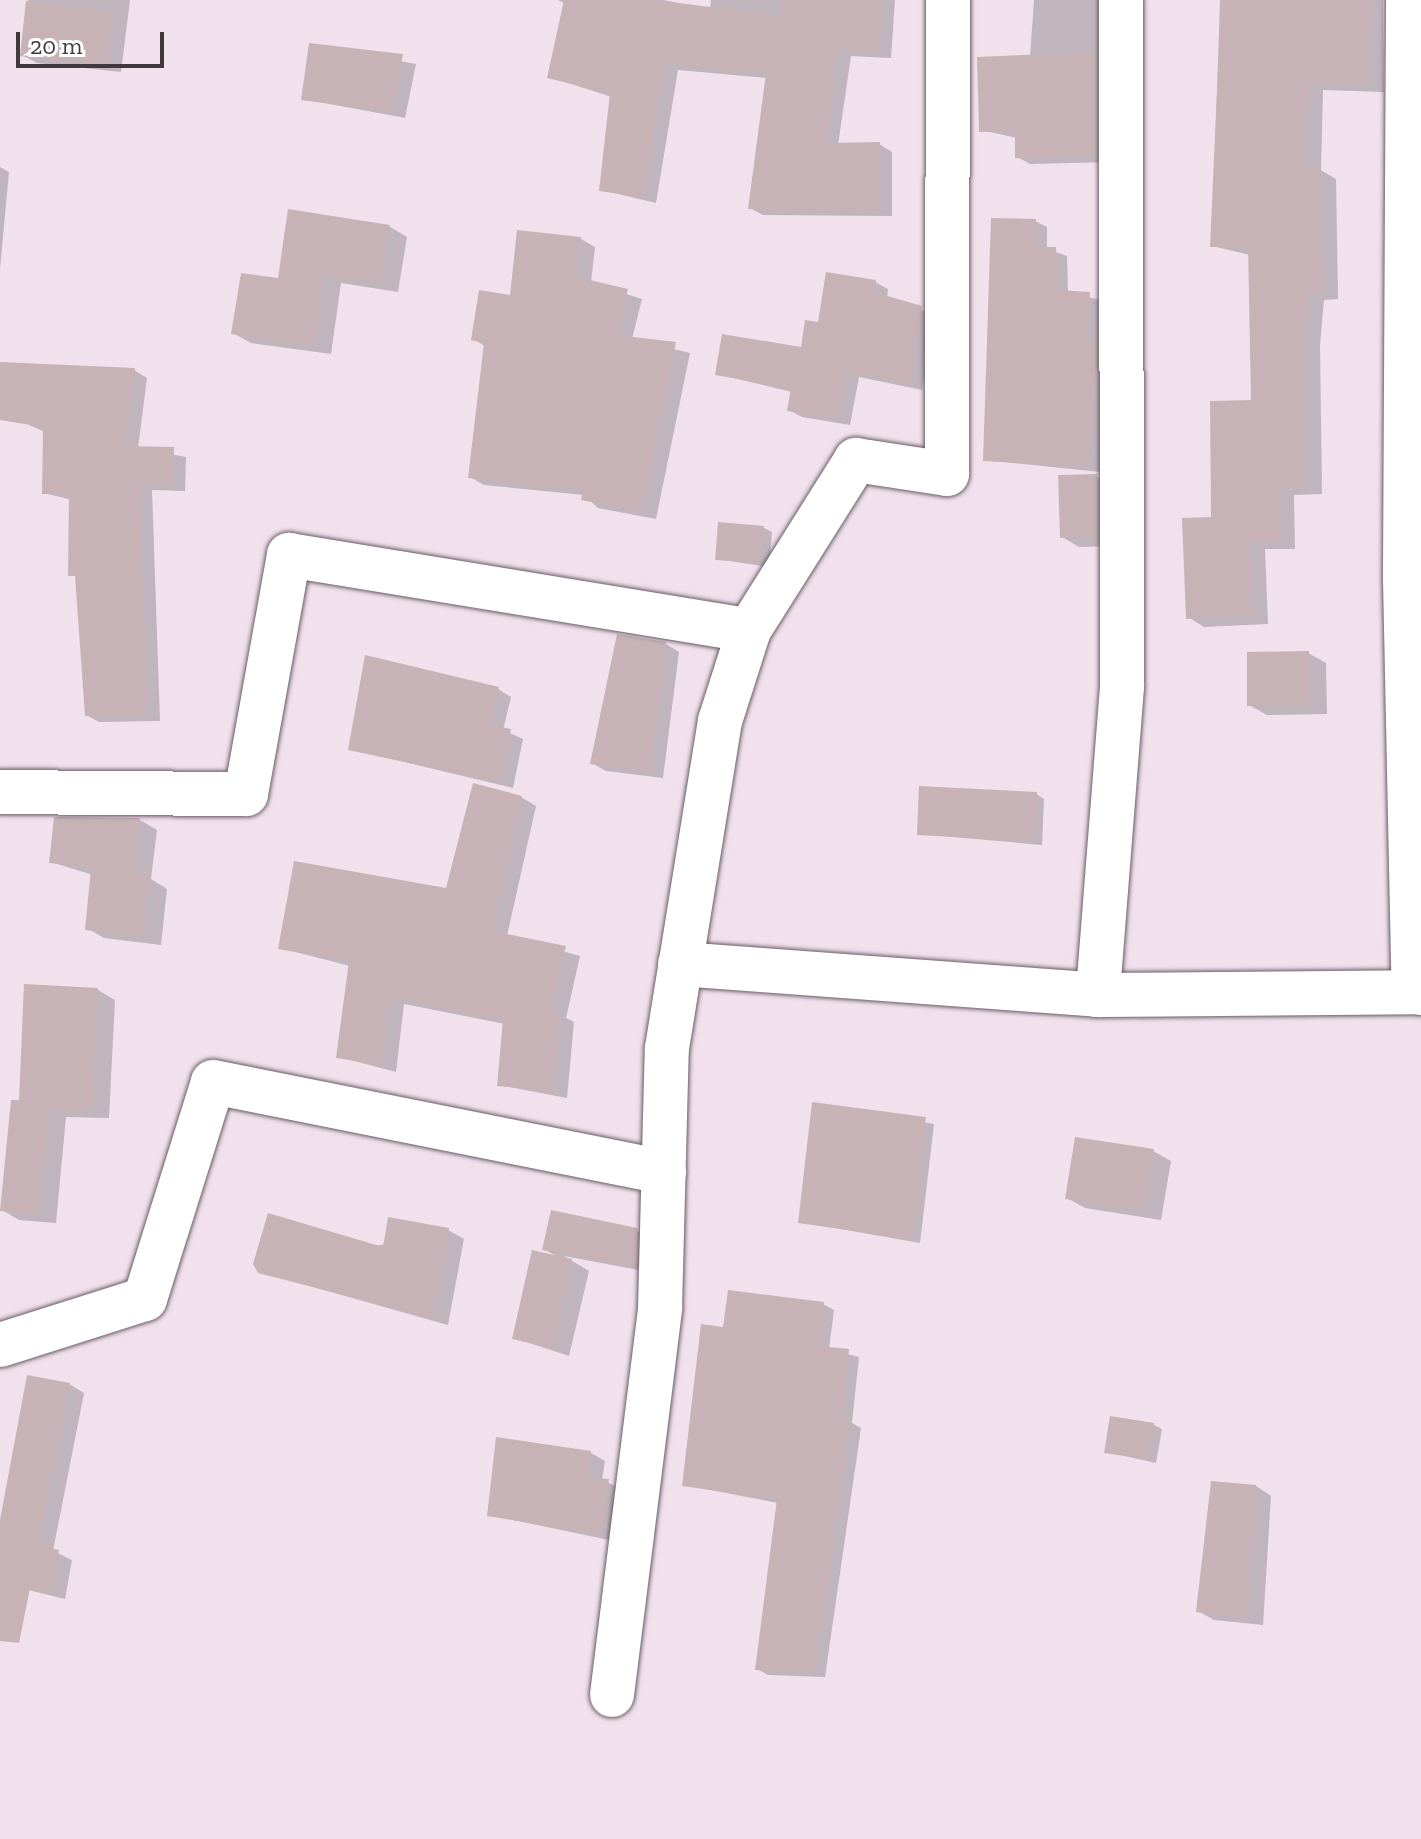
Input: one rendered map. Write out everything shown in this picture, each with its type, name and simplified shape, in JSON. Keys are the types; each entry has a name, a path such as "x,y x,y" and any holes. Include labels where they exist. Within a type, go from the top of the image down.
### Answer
{"street":[{"path":"612,1695 660,1308 667,1048 720,721 749,630 856,460 947,474 948,0"},
{"path":"1098,995 1122,687 1121,0"},
{"path":"680,964 1098,995 1418,993 1405,579 1408,0"},
{"path":"0,792 246,794 289,555 749,630"},
{"path":"0,1345 145,1299 213,1082 664,1172"}],"building":[{"path":"564,0 654,0 781,16 783,0 882,0 879,52 838,50 825,143 880,142 880,210 748,209 766,73 665,64 643,197 599,191 610,93 547,78"},
{"path":"1221,0 1371,0 1369,84 1307,82 1305,168 1320,168 1323,291 1309,291 1304,335 1306,486 1279,487 1279,541 1250,541 1253,616 1186,619 1182,518 1211,517 1210,401 1251,400 1248,247 1210,247"},
{"path":"26,1 113,12 107,65 20,56"},
{"path":"309,43 403,54 392,112 301,100"},
{"path":"1096,52 1096,155 1015,158 1015,131 979,132 977,57"},
{"path":"288,209 390,225 381,283 324,274 314,345 231,334 241,273 278,278"},
{"path":"991,218 1036,219 1036,247 1056,247 1057,290 1090,292 1087,342 1096,342 1097,372 1088,467 983,461"},
{"path":"517,230 581,237 577,277 628,289 617,335 676,342 642,512 581,500 583,490 468,478 484,343 471,340 479,290 510,295"},
{"path":"826,272 876,280 874,292 922,306 909,384 846,371 838,419 787,411 791,388 715,375 722,334 801,347 805,320 818,322"},
{"path":"0,362 135,368 125,446 174,447 173,485 139,484 148,715 85,716 75,576 68,576 69,494 42,494 43,427 0,420"},
{"path":"1097,474 1097,537 1060,538 1058,475"},
{"path":"718,522 764,526 761,563 715,560"},
{"path":"617,634 666,642 650,771 590,764"},
{"path":"1309,651 1310,705 1247,706 1247,652"},
{"path":"365,655 499,687 490,725 511,729 500,782 348,750"},
{"path":"473,783 522,796 492,931 566,946 551,1010 560,1012 552,1091 497,1086 503,1020 390,997 381,1065 336,1058 349,961 278,949 294,861 446,888"},
{"path":"919,786 1037,792 1034,841 917,835"},
{"path":"54,817 140,818 133,875 150,877 143,936 85,930 91,868 49,863"},
{"path":"24,984 98,988 92,1110 49,1108 38,1214 0,1211 11,1100 19,1100"},
{"path":"812,1102 926,1117 912,1239 798,1223"},
{"path":"1075,1137 1154,1149 1144,1211 1065,1199"},
{"path":"551,1210 637,1228 636,1268 542,1250"},
{"path":"268,1213 383,1247 388,1217 449,1228 433,1318 258,1273 253,1264"},
{"path":"532,1250 572,1259 552,1348 512,1339"},
{"path":"728,1290 824,1302 819,1346 849,1349 842,1418 850,1419 815,1672 755,1670 777,1499 682,1486 701,1324 723,1327"},
{"path":"27,1375 70,1383 38,1546 59,1550 50,1592 30,1588 19,1643 0,1641 0,1520"},
{"path":"1110,1416 1154,1423 1148,1459 1104,1453"},
{"path":"496,1437 591,1451 588,1477 609,1479 600,1534 487,1516"},
{"path":"1211,1481 1256,1485 1248,1618 1196,1612"}]}
